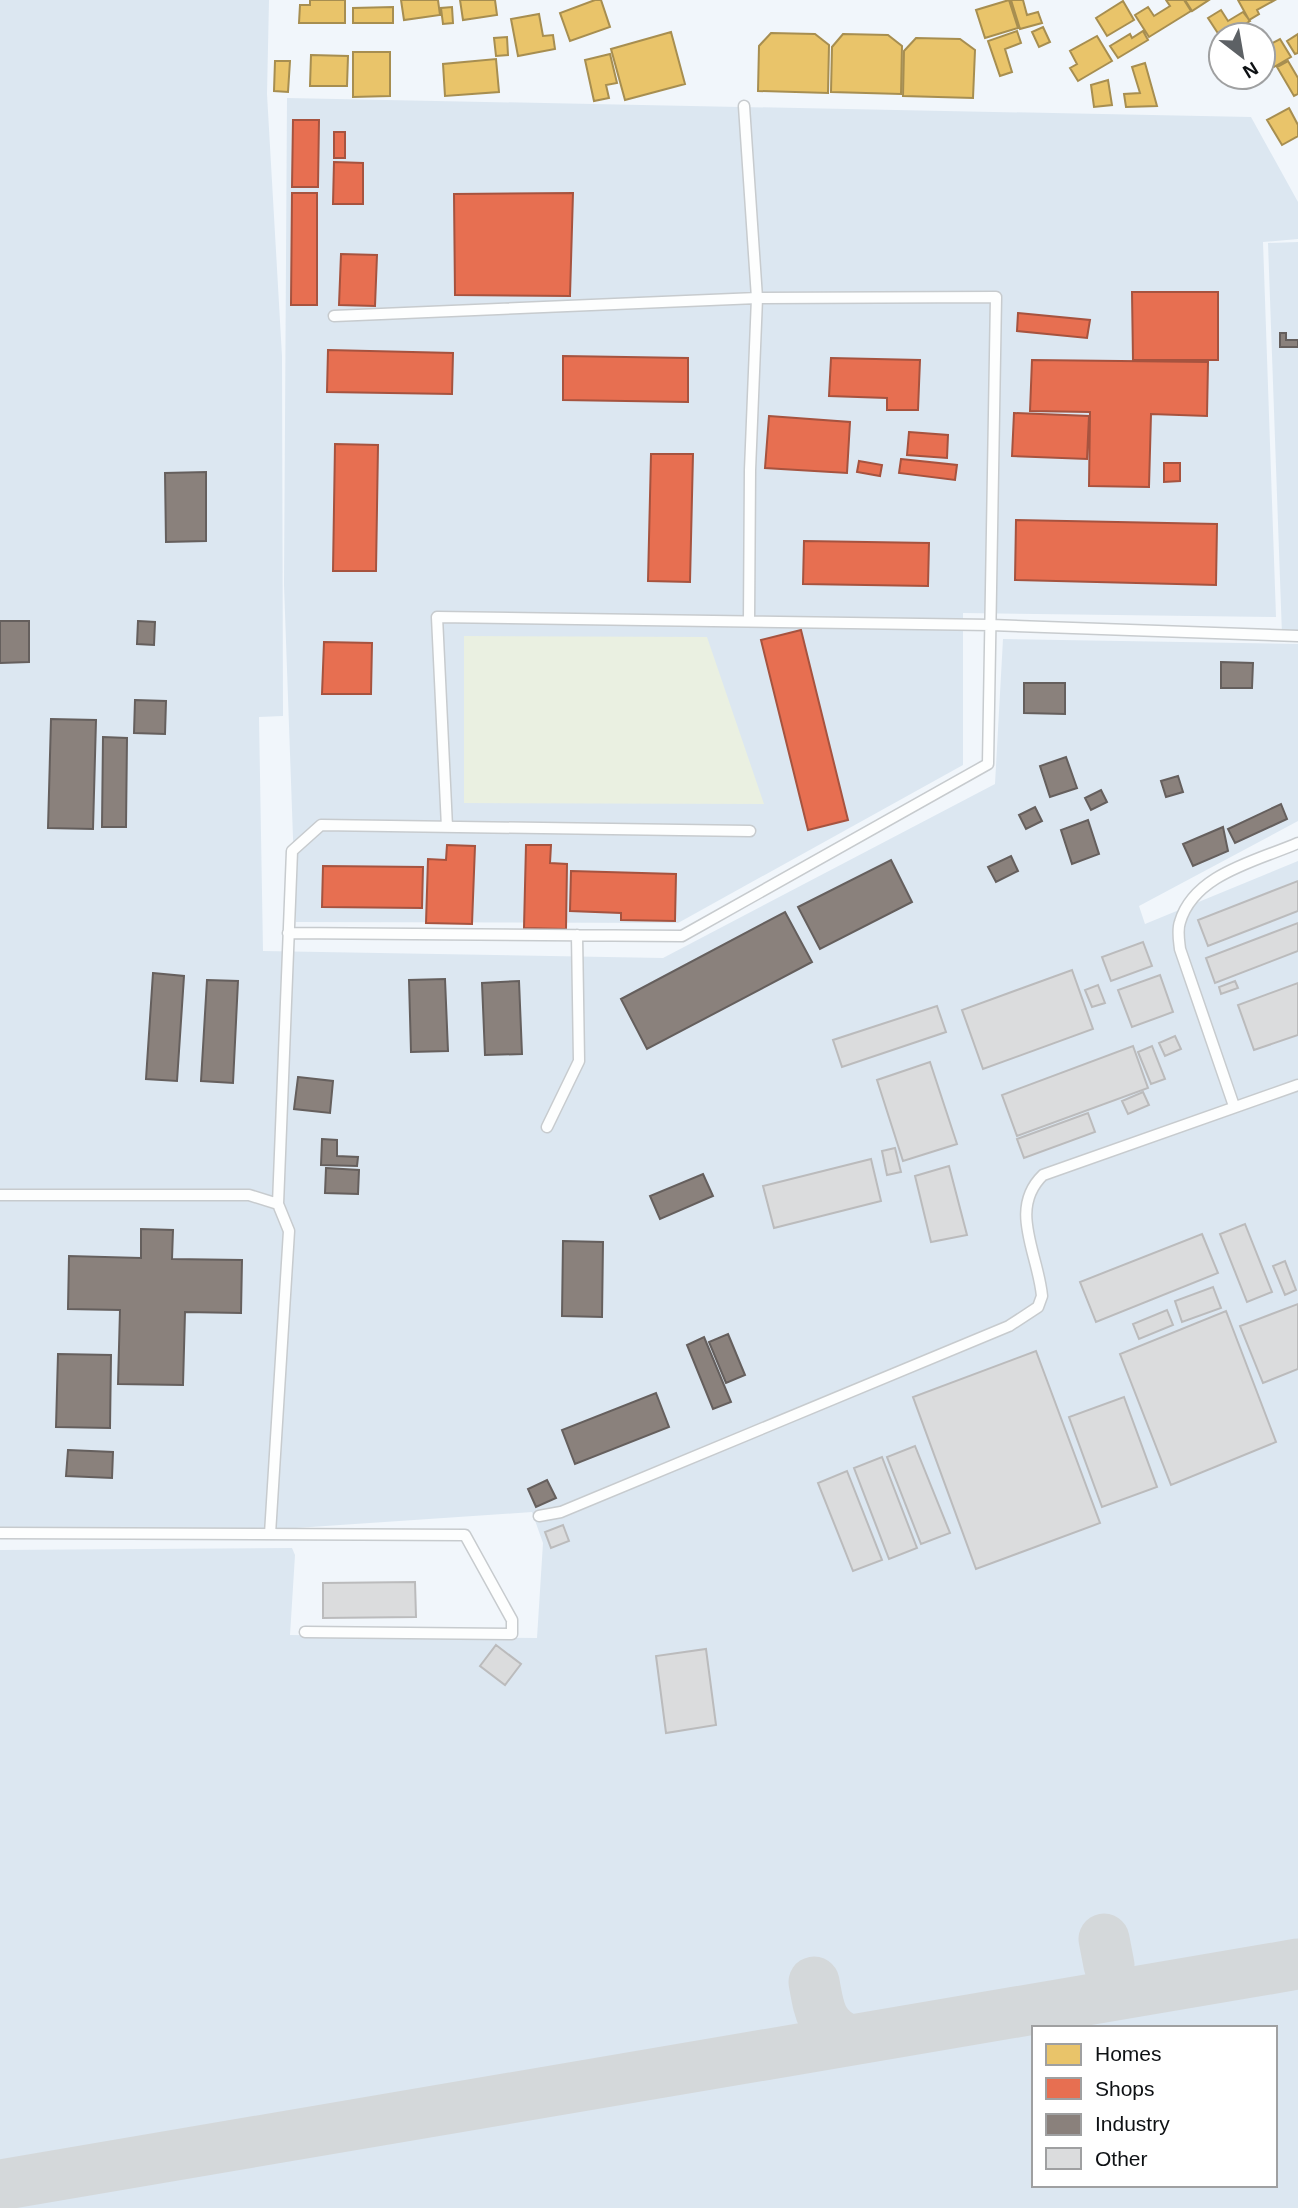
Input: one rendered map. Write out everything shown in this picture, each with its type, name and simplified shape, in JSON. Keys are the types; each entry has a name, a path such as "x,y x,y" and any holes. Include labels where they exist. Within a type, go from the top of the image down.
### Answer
{"lane":[{"path":"744,106 758,298 750,470 749,621"},
{"path":"288,933 682,936 988,764 996,297 758,298 334,316"},
{"path":"447,827 438,617 991,625 1298,636"},
{"path":"270,1534 289,1231 278,1204 292,851 321,825 750,831"},
{"path":"1234,1106 1180,949 1179,924 1196,891 1212,880 1298,843"},
{"path":"547,1127 579,1061 577,935"},
{"path":"538,1516 561,1512 1009,1326 1029,1315 1038,1307 1042,1296 1025,1217 1025,1203 1031,1186 1043,1175 1298,1085"},
{"path":"0,1195 249,1195 278,1204"},
{"path":"0,1533 465,1535 512,1620 512,1634 305,1632"}],"shaded area":[{"path":"0,0 269,0 267,94 282,356 283,716 259,717 263,951 663,958 995,784 1003,639 1298,644 1298,821 1139,906 1145,924 1298,861 1298,2208 0,2208 0,1550 292,1548 295,1555 290,1635 537,1638 543,1543 532,1512 281,1529 0,1536"},
{"path":"287,98 1251,117 1298,202 1298,239 1263,242 1276,617 963,613 963,765 678,923 296,922 284,585"},
{"path":"1298,242 1298,636 1282,635 1268,243"}],"green space":[{"path":"464,636 707,637 764,804 464,803"}],"building: Homes":[{"path":"310,0 345,0 345,23 299,23 300,5 310,5"},
{"path":"401,0 438,0 440,15 404,20"},
{"path":"460,0 495,0 497,15 463,20"},
{"path":"601,0 610,27 570,41 560,13"},
{"path":"1009,0 1018,28 985,38 976,10"},
{"path":"1011,0 1023,0 1027,15 1038,12 1042,23 1020,29"},
{"path":"1166,0 1184,0 1191,11 1149,37 1135,15 1148,7 1154,16 1170,6"},
{"path":"1185,0 1209,0 1192,11"},
{"path":"1238,0 1275,0 1257,10 1259,14 1249,20"},
{"path":"1123,1 1134,20 1107,36 1096,18"},
{"path":"393,7 393,23 353,23 353,8"},
{"path":"452,7 453,23 443,24 441,8"},
{"path":"1221,10 1228,21 1210,21 1208,18"},
{"path":"1243,12 1250,21 1228,21"},
{"path":"539,14 543,36 553,35 555,49 518,56 511,19"},
{"path":"1043,27 1050,42 1039,47 1032,32"},
{"path":"1017,31 1021,43 1005,49 1012,72 1000,76 988,41"},
{"path":"1143,31 1148,40 1118,58 1110,46 1130,34 1132,38"},
{"path":"671,32 685,84 625,100 611,49"},
{"path":"771,33 815,34 829,45 828,93 758,91 759,46"},
{"path":"843,34 888,35 902,46 901,94 831,92 832,47"},
{"path":"1298,34 1298,53 1295,54 1287,41"},
{"path":"1097,36 1112,61 1078,81 1070,68 1077,64 1070,51"},
{"path":"507,37 508,55 496,56 494,38"},
{"path":"916,38 960,39 975,50 973,98 903,96 904,51"},
{"path":"1280,39 1291,57 1277,65 1277,41"},
{"path":"353,52 390,52 390,96 353,97"},
{"path":"610,54 617,83 606,85 609,98 594,101 585,60"},
{"path":"311,55 348,56 347,86 310,86"},
{"path":"496,59 499,92 445,96 443,64"},
{"path":"275,61 290,61 288,92 274,91"},
{"path":"1288,61 1298,78 1298,94 1294,96 1277,67"},
{"path":"1145,63 1157,106 1126,107 1124,94 1140,93 1132,67"},
{"path":"1108,80 1112,105 1094,107 1091,85"},
{"path":"1289,108 1298,125 1298,136 1282,145 1267,120"}],"building: Shops":[{"path":"293,120 319,120 318,187 292,187"},
{"path":"334,132 345,132 345,158 334,158"},
{"path":"334,162 363,163 363,204 333,204"},
{"path":"292,193 317,193 317,305 291,305"},
{"path":"573,193 570,296 455,295 454,194"},
{"path":"341,254 377,255 375,306 339,305"},
{"path":"1132,292 1218,292 1218,360 1133,360"},
{"path":"1018,313 1090,320 1087,338 1017,331"},
{"path":"328,350 453,353 452,394 327,392"},
{"path":"563,356 688,358 688,402 563,400"},
{"path":"831,358 920,360 918,410 887,410 887,398 829,396"},
{"path":"1032,360 1208,362 1207,416 1151,414 1149,487 1089,486 1090,412 1030,411"},
{"path":"1014,413 1089,416 1087,459 1012,456"},
{"path":"769,416 850,422 847,473 765,468"},
{"path":"909,432 948,435 947,458 907,455"},
{"path":"335,444 378,445 376,571 333,571"},
{"path":"651,454 693,454 690,582 648,581"},
{"path":"901,459 957,465 955,480 899,473"},
{"path":"859,461 882,465 880,476 857,472"},
{"path":"1164,463 1180,463 1180,481 1164,482"},
{"path":"1016,520 1217,524 1216,585 1015,580"},
{"path":"804,541 929,543 928,586 803,584"},
{"path":"801,630 848,820 808,830 761,640"},
{"path":"324,642 372,643 371,694 322,694"},
{"path":"447,845 475,846 472,924 426,923 428,859 446,860"},
{"path":"526,845 551,845 550,863 567,864 566,929 524,928"},
{"path":"323,866 423,867 422,908 322,907"},
{"path":"571,871 676,874 675,921 621,920 621,913 570,911"}],"building: Industry":[{"path":"1280,333 1286,333 1286,340 1298,340 1298,347 1280,347"},
{"path":"206,472 206,541 166,542 165,473"},
{"path":"0,621 29,621 29,662 0,663"},
{"path":"138,621 155,622 154,645 137,644"},
{"path":"1221,662 1253,663 1252,688 1221,688"},
{"path":"1024,683 1065,683 1065,714 1024,713"},
{"path":"135,700 166,701 165,734 134,733"},
{"path":"51,719 96,720 93,829 48,828"},
{"path":"103,737 127,738 126,827 102,827"},
{"path":"1066,757 1077,788 1050,797 1040,766"},
{"path":"1178,776 1183,792 1166,797 1161,781"},
{"path":"1101,790 1107,802 1091,810 1085,798"},
{"path":"1281,804 1287,819 1235,843 1228,829"},
{"path":"1035,807 1042,821 1026,829 1019,815"},
{"path":"1088,820 1099,854 1072,864 1061,830"},
{"path":"1223,827 1228,851 1193,866 1183,844"},
{"path":"1011,856 1018,871 996,882 988,867"},
{"path":"891,860 912,902 820,949 798,907"},
{"path":"785,912 812,962 647,1049 621,999"},
{"path":"153,973 184,976 177,1081 146,1079"},
{"path":"445,979 448,1051 411,1052 409,980"},
{"path":"207,980 238,981 233,1083 201,1081"},
{"path":"519,981 522,1054 485,1055 482,983"},
{"path":"298,1077 333,1081 330,1113 294,1109"},
{"path":"322,1139 337,1140 337,1156 358,1157 357,1166 321,1165"},
{"path":"326,1168 359,1170 358,1194 325,1193"},
{"path":"703,1174 713,1196 660,1219 650,1196"},
{"path":"141,1229 173,1230 172,1259 242,1260 241,1313 185,1312 183,1385 118,1384 120,1310 68,1309 69,1256 141,1258"},
{"path":"563,1241 603,1242 602,1317 562,1316"},
{"path":"728,1334 745,1375 726,1383 709,1342"},
{"path":"704,1337 731,1402 713,1409 687,1345"},
{"path":"58,1354 111,1355 110,1428 56,1427"},
{"path":"656,1393 669,1427 575,1464 562,1430"},
{"path":"68,1450 113,1452 112,1478 66,1476"},
{"path":"547,1480 556,1498 536,1507 528,1489"}],"building: Other":[{"path":"1298,881 1298,911 1208,946 1198,920"},
{"path":"1298,923 1298,951 1215,983 1206,958"},
{"path":"1143,942 1152,966 1111,981 1102,957"},
{"path":"1072,970 1093,1029 983,1069 962,1010"},
{"path":"1160,975 1173,1012 1132,1027 1118,990"},
{"path":"1235,981 1238,988 1221,994 1219,987"},
{"path":"1298,983 1298,1035 1254,1050 1238,1005"},
{"path":"1098,985 1105,1003 1092,1007 1085,990"},
{"path":"937,1006 946,1032 842,1067 833,1040"},
{"path":"1175,1036 1181,1049 1165,1056 1159,1043"},
{"path":"1133,1046 1148,1088 1017,1136 1002,1095"},
{"path":"1152,1046 1165,1079 1151,1084 1138,1052"},
{"path":"930,1062 957,1144 903,1161 877,1080"},
{"path":"1143,1092 1149,1105 1128,1114 1122,1101"},
{"path":"1088,1113 1095,1132 1024,1158 1017,1139"},
{"path":"895,1148 901,1172 887,1175 882,1151"},
{"path":"871,1159 881,1201 774,1228 763,1186"},
{"path":"949,1166 967,1235 931,1242 915,1176"},
{"path":"1245,1224 1272,1292 1247,1302 1220,1234"},
{"path":"1202,1234 1218,1273 1096,1322 1080,1282"},
{"path":"1285,1261 1296,1290 1285,1295 1273,1266"},
{"path":"1213,1287 1221,1308 1182,1322 1175,1301"},
{"path":"1298,1304 1298,1369 1263,1383 1240,1326"},
{"path":"1167,1310 1173,1325 1139,1339 1133,1324"},
{"path":"1226,1311 1276,1442 1171,1485 1120,1354"},
{"path":"1036,1351 1100,1523 976,1569 913,1397"},
{"path":"1124,1397 1157,1487 1102,1507 1069,1417"},
{"path":"915,1446 950,1533 921,1544 887,1457"},
{"path":"882,1457 917,1548 889,1559 854,1468"},
{"path":"847,1471 882,1560 853,1571 818,1483"},
{"path":"563,1525 569,1541 551,1548 545,1532"},
{"path":"415,1582 416,1617 323,1618 323,1583"},
{"path":"496,1645 521,1664 505,1685 480,1666"},
{"path":"706,1649 716,1725 666,1733 656,1656"}],"taxiway":[{"path":"1104,1939 1109,1965"},
{"path":"0,2185 1298,1964"},
{"path":"814,1982 826,2023 848,2040"}]}
